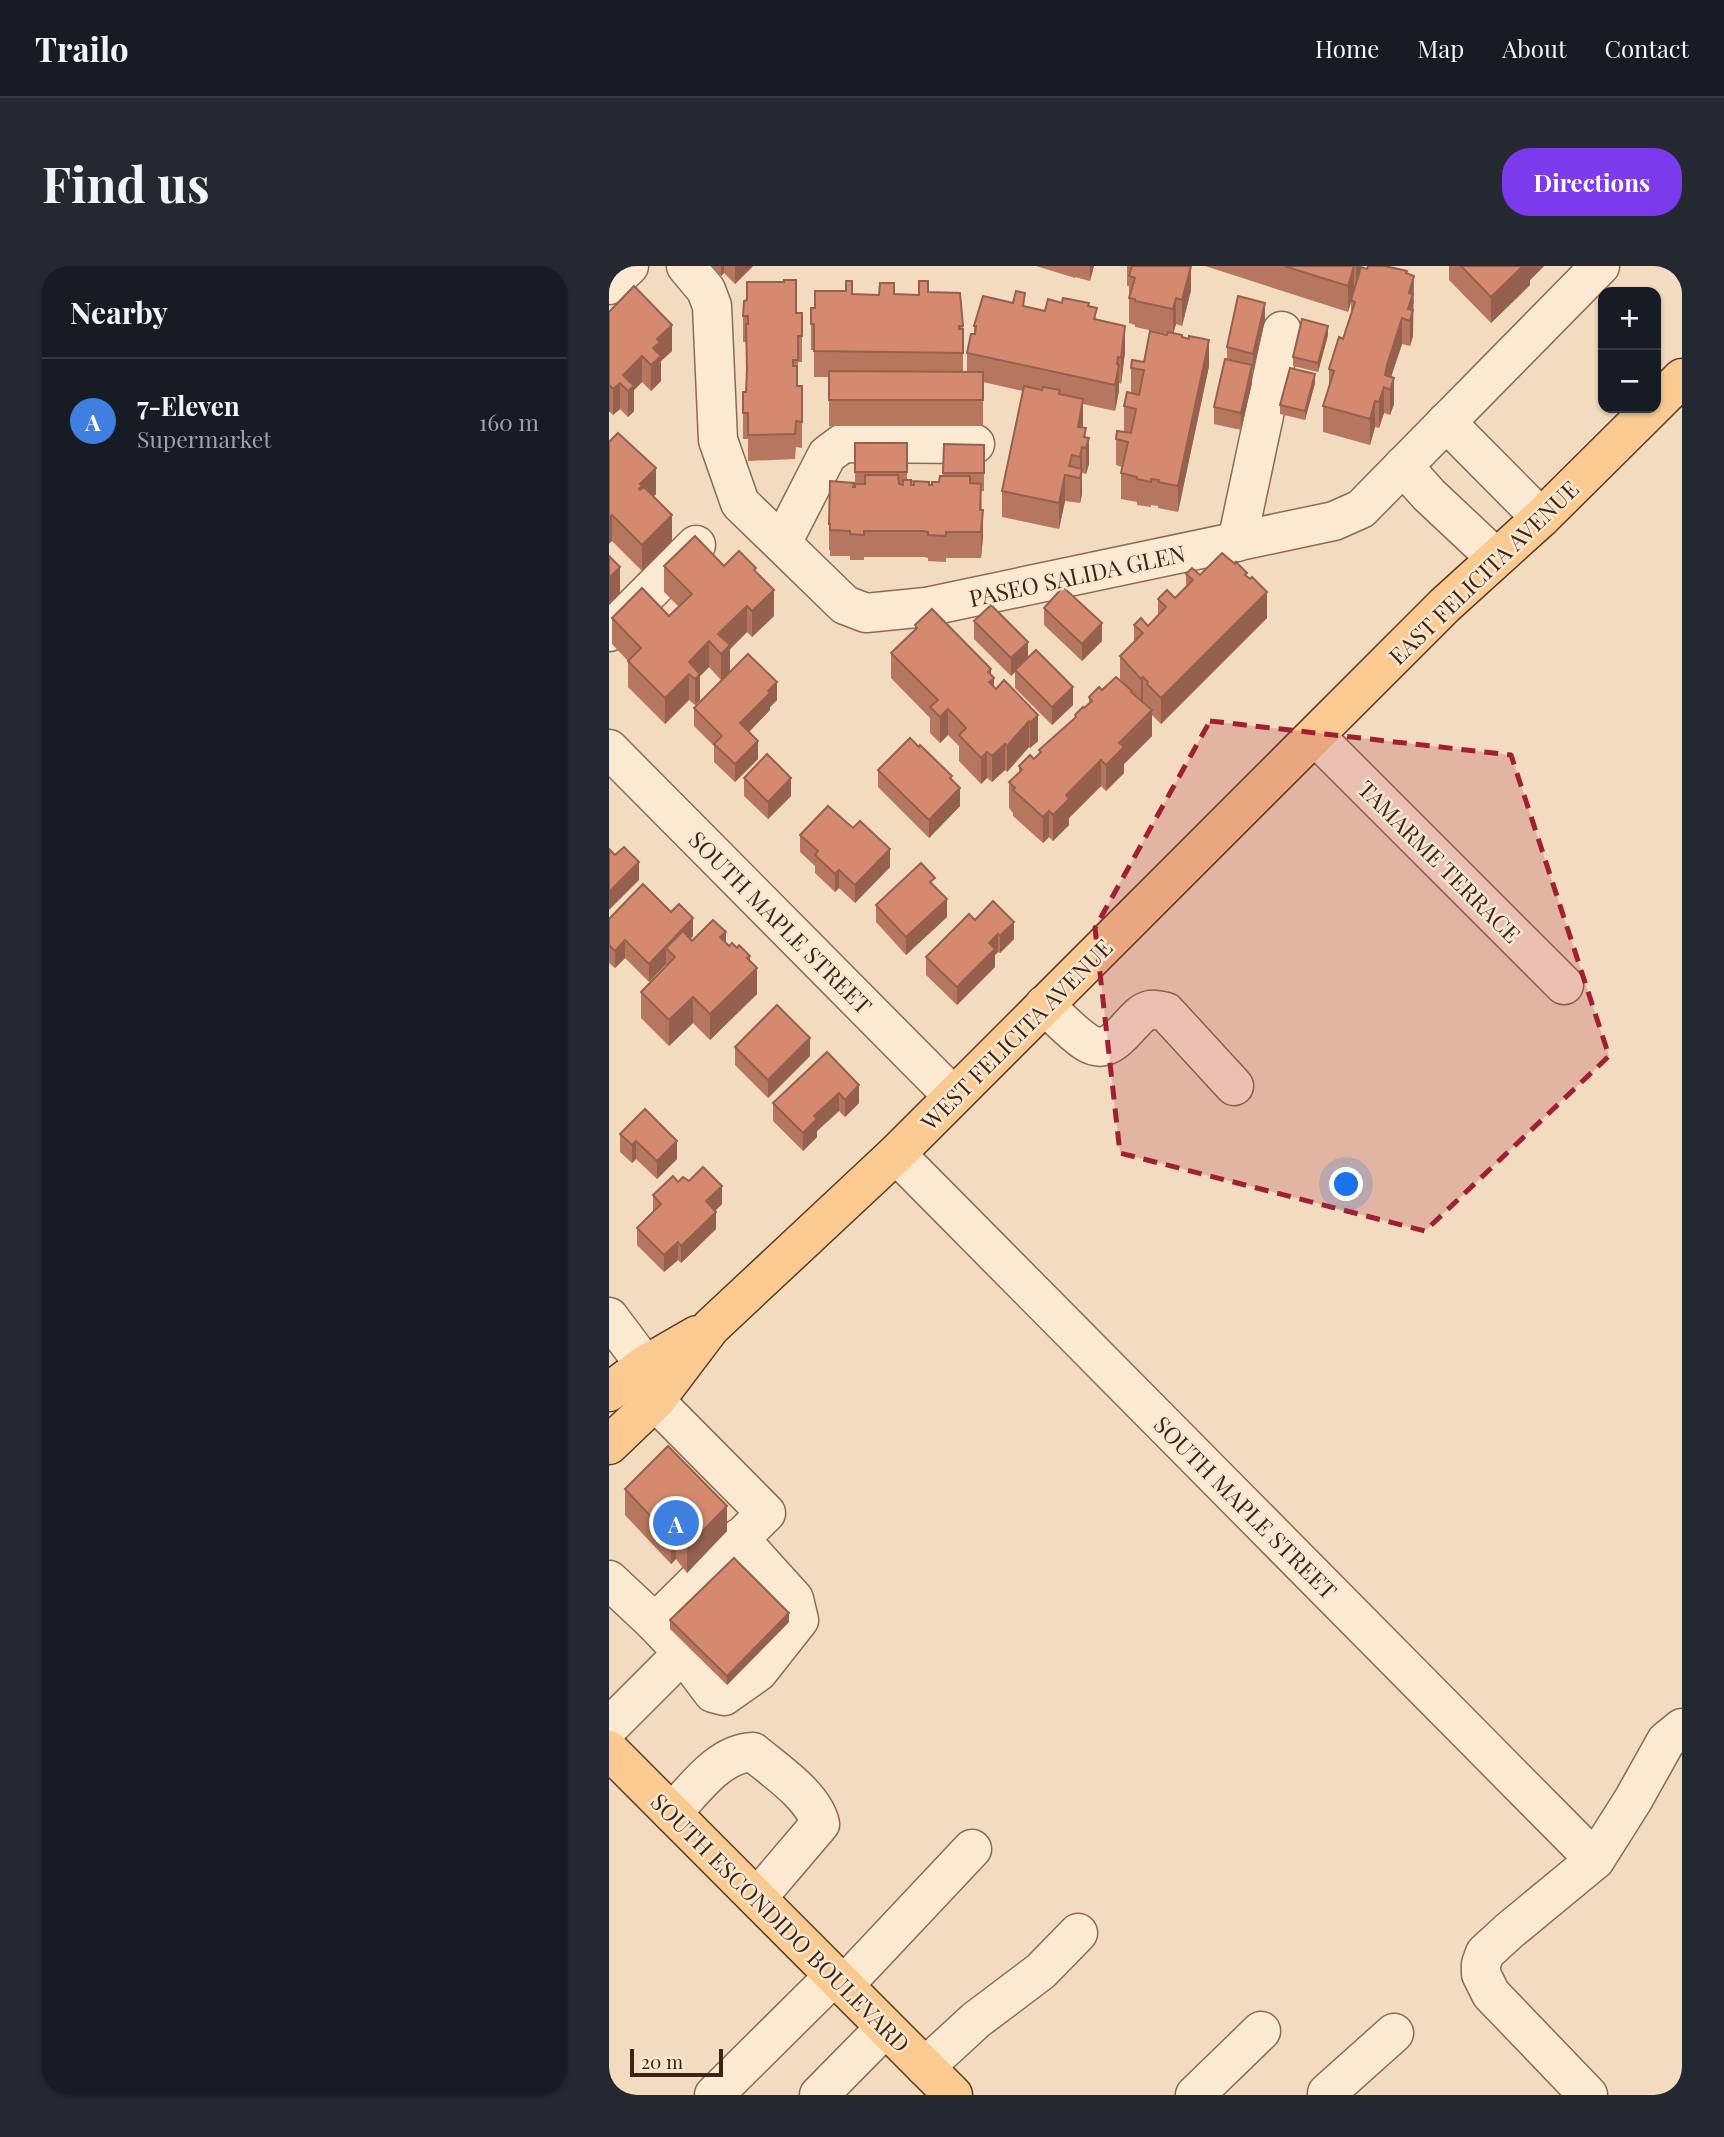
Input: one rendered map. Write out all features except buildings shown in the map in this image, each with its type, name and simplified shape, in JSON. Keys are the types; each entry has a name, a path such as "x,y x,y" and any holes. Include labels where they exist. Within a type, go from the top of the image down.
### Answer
{"main road":[{"name":"EAST FELICITA AVENUE","path":"1661,399 1682,378"},
{"name":"EAST FELICITA AVENUE","path":"1315,737 1445,605 1542,518 1647,413"},
{"name":"WEST FELICITA AVENUE","path":"609,1445 650,1383 896,1154 1315,737"},
{"name":"WEST FELICITA AVENUE","path":"609,1392 650,1383"},
{"name":"SOUTH ESCONDIDO BOULEVARD","path":"609,1750 953,2095"}],"street":[{"path":"609,285 629,266"},
{"name":"PASEO SALIDA GLEN","path":"686,266 706,290 712,306 718,440 740,503 845,605 866,613 926,607 1334,521 1361,509 1600,266"},
{"path":"1237,541 1282,331"},
{"path":"1446,422 1542,518"},
{"path":"782,543 827,456 843,443 975,444"},
{"path":"1403,466 1429,495 1496,558"},
{"path":"609,632 696,545"},
{"name":"TAMARME TERRACE","path":"1315,737 1564,985"},
{"name":"SOUTH MAPLE STREET","path":"609,749 953,1096"},
{"path":"1044,1005 1089,1044 1104,1045 1121,1036 1140,1015 1150,1010 1167,1012 1234,1086"},
{"name":"SOUTH MAPLE STREET","path":"896,1154 1595,1860"},
{"path":"609,1317 650,1383 766,1513 655,1623"},
{"path":"609,1580 683,1653 713,1692 725,1696 758,1672 799,1620 794,1599 739,1538"},
{"path":"609,1727 683,1653"},
{"path":"1588,2095 1492,1994 1481,1974 1481,1964 1485,1953 1509,1931 1595,1860 1666,1741 1682,1728"},
{"path":"672,1813 718,1765 740,1752 753,1752 793,1785 817,1814 820,1824 757,1898"},
{"path":"714,2095 839,1980 972,1849"},
{"path":"925,2067 976,2020 1041,1971 1078,1933"},
{"path":"819,2095 885,2028"},
{"path":"1195,2095 1261,2031"},
{"path":"1329,2095 1327,2093 1394,2033"}],"highlighted area":[{"path":"1210,721 1511,755 1609,1056 1425,1231 1120,1153 1095,928"}],"place":[{"name":"7-Eleven","path":"676,1523"}]}
